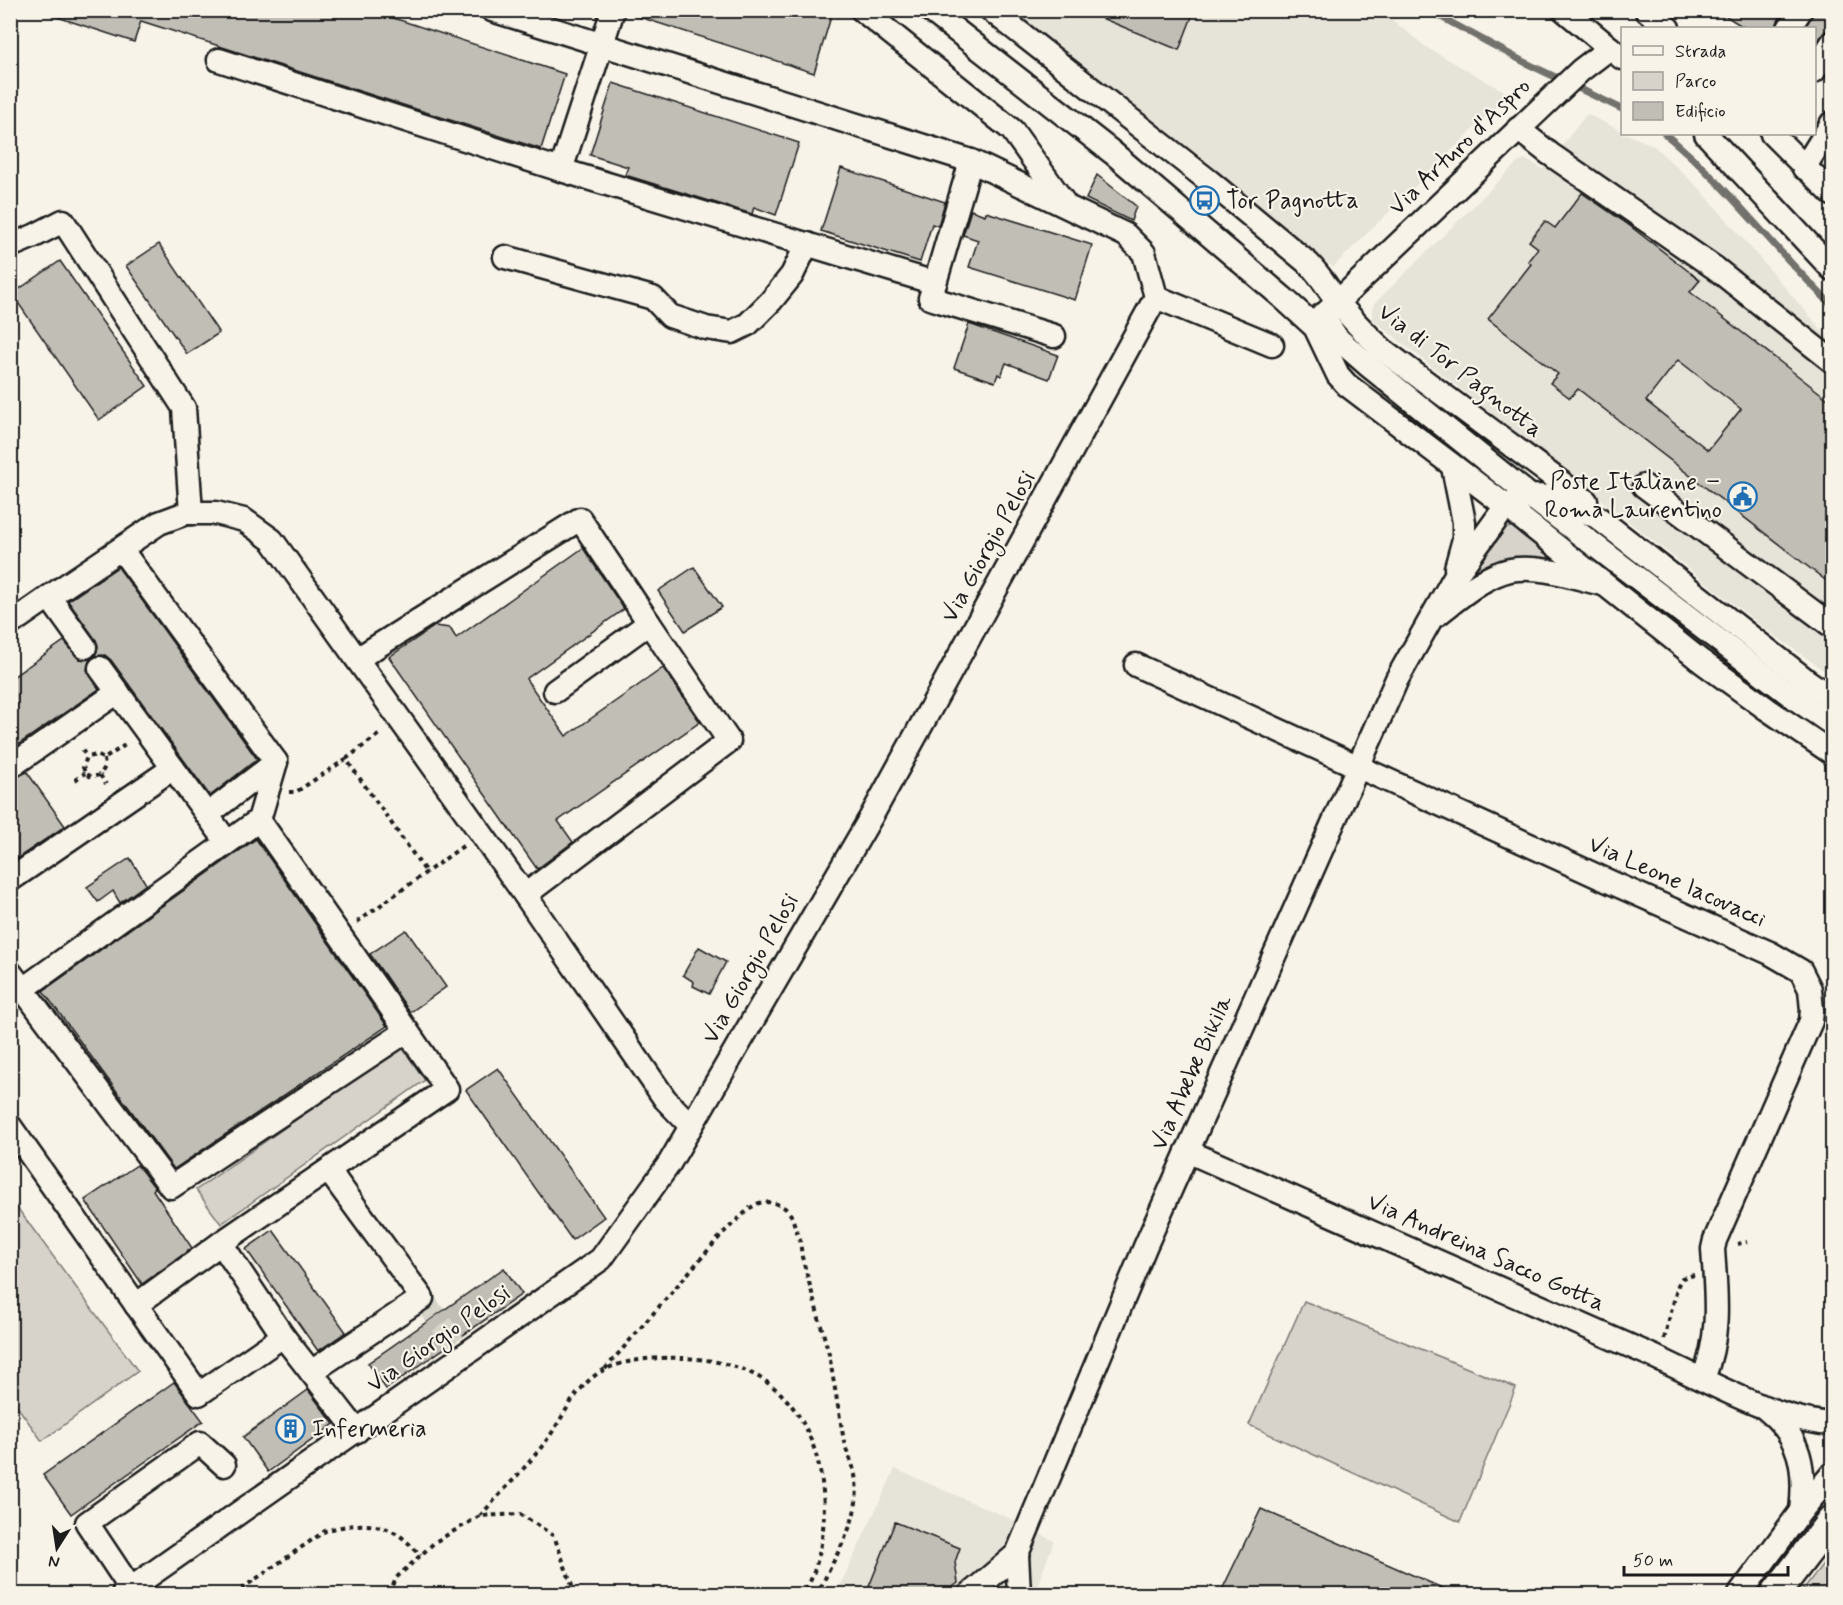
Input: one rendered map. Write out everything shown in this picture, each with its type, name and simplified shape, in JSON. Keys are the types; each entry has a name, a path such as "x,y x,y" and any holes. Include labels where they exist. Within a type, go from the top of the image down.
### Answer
{"main road":[{"path":"1775,1594 1833,1520"}],"street":[{"path":"492,10 971,161 1126,235 1144,253 1156,297 1272,345"},
{"path":"561,170 613,10"},
{"path":"862,10 1012,130 1065,205"},
{"name":"Via di Tor Pagnotta","path":"930,10 1325,315 1358,326 1383,350 1589,503 1597,517"},
{"name":"Via di Tor Pagnotta","path":"953,10 1119,140 1325,315 1337,338 1530,496 1792,697 1833,724"},
{"name":"Via di Tor Pagnotta","path":"991,10 1209,181 1322,277 1325,315 1338,375 1347,386 1506,506 1701,660 1767,709 1833,753"},
{"path":"1564,10 1616,53"},
{"path":"1646,10 1667,27"},
{"path":"1790,27 1801,10"},
{"path":"1816,68 1833,43"},
{"name":"Via Arturo d'Aspro","path":"1325,315 1555,93 1581,70 1616,53"},
{"path":"219,60 561,170 935,283"},
{"path":"1804,168 1833,123"},
{"path":"1518,129 1550,154 1715,268 1833,361"},
{"path":"1707,135 1833,269"},
{"path":"1773,135 1833,194"},
{"path":"971,161 930,298 1054,336"},
{"path":"10,246 34,237 63,221 184,408 191,513"},
{"path":"505,257 653,298 670,316 706,328 732,332 748,324 771,302 792,275 807,243"},
{"name":"Via Giorgio Pelosi","path":"127,1592 601,1259 669,1164 871,817 1156,297"},
{"name":"Via Abebe Bikila","path":"1453,467 1464,522 1464,539 1454,578"},
{"path":"1644,486 1833,626"},
{"name":"Via di Tor Pagnotta","path":"1506,506 1530,496 1542,495 1565,501 1597,517 1806,680 1833,698"},
{"name":"Via Abebe Bikila","path":"1019,1594 1017,1554 1145,1246 1357,766 1397,679 1454,578 1506,506"},
{"path":"10,624 159,523 186,513 216,513 244,520 272,540 525,895 665,1099 691,1126"},
{"path":"357,659 580,519 729,741 525,895"},
{"path":"121,549 276,762"},
{"name":"Via Abebe Bikila","path":"1430,620 1478,585 1509,570 1544,570 1605,585"},
{"path":"49,597 85,647"},
{"path":"555,691 649,623"},
{"name":"Via Leone Iacovacci","path":"1136,665 1770,953 1801,971 1810,989 1812,1021 1715,1240 1713,1249 1717,1324 1712,1354 1703,1379"},
{"path":"100,668 227,842"},
{"path":"10,767 118,692"},
{"path":"276,762 258,820 17,981 171,1187 407,1031"},
{"path":"207,815 276,762"},
{"path":"10,880 173,768"},
{"path":"136,1305 221,1243 447,1089 258,820"},
{"path":"10,1126 199,1394 283,1336 285,1339"},
{"name":"Via Andreina Sacco Gotta","path":"1187,1151 1762,1407"},
{"path":"311,1372 422,1298 329,1171"},
{"path":"221,1243 285,1339 357,1431"},
{"path":"1762,1407 1833,1424"},
{"path":"1762,1407 1778,1419 1786,1429 1799,1454 1804,1480 1801,1511"},
{"path":"127,1592 87,1523 200,1443 224,1465"},
{"path":"1740,1594 1801,1511 1833,1474"},
{"name":"Via Abebe Bikila","path":"970,1594 1017,1554"}],"path":[{"path":"266,794 296,792 346,759 399,719"},
{"path":"104,759 146,731"},
{"path":"82,750 87,757"},
{"path":"87,757 97,755 104,759"},
{"path":"87,757 82,767 91,777 100,775 105,767 104,759"},
{"path":"346,759 426,872"},
{"path":"75,780 85,773"},
{"path":"100,775 106,784"},
{"path":"339,935 481,833"},
{"path":"390,1594 396,1578 435,1542 480,1516 547,1440 581,1388 605,1369 709,1248 750,1208 759,1203 769,1202 785,1208 791,1215 800,1240 802,1257 829,1354 845,1447 857,1483 856,1509 818,1594"},
{"path":"1663,1346 1678,1285 1683,1278 1697,1275"},
{"path":"605,1369 619,1364 651,1359 680,1358 715,1362 740,1368 757,1376 773,1386 786,1400 805,1428 823,1485 824,1518 820,1551 816,1568 804,1594"},
{"path":"480,1516 520,1514 554,1536 575,1594"},
{"path":"234,1594 326,1531 340,1527 370,1526 384,1529 398,1534 421,1555"}],"shaded area":[{"path":"1010,11 1381,11 1426,47 1509,94 1333,267"},
{"path":"1587,114 1621,131 1621,135 1629,135 1654,146 1701,190 1832,342 1832,676 1764,628 1373,320 1374,304 1517,163 1525,159 1543,169"},
{"path":"895,1469 1013,1520 1054,1541 1036,1594 836,1594"}],"green space":[{"path":"1511,527 1557,560 1556,563 1533,558 1513,559 1472,575 1506,528"},
{"path":"401,1046 425,1080 221,1224 196,1190"},
{"path":"10,1198 138,1371 42,1441 11,1398"},
{"path":"1304,1301 1516,1388 1460,1522 1249,1425"},
{"path":"1832,1552 1832,1588 1827,1594 1801,1592"}],"building":[{"path":"49,10 369,10 565,74 541,149 141,21 134,42 48,14"},
{"path":"631,10 833,10 814,73 630,14"},
{"path":"1082,10 1184,10 1193,14 1179,50"},
{"path":"1716,10 1784,10 1776,27 1743,27"},
{"path":"1814,10 1833,10 1833,30 1825,31 1816,44 1816,27 1806,27"},
{"path":"613,83 799,143 776,215 754,207 752,214 625,175 628,167 590,155"},
{"path":"841,168 945,202 938,226 932,224 920,262 821,231"},
{"path":"1097,175 1136,206 1131,221 1086,199"},
{"path":"1582,193 1630,226 1700,280 1690,292 1833,403 1833,586 1578,389 1570,398 1550,383 1558,374 1488,319 1531,264 1528,261 1538,248 1529,241 1545,221 1555,228","holes":["1678,360 1741,409 1708,450 1646,401"]},
{"path":"971,210 985,215 986,212 1092,245 1075,300 969,267 978,240 963,235"},
{"path":"159,244 219,333 187,354 126,266"},
{"path":"60,261 147,386 99,420 12,294"},
{"path":"969,324 1058,355 1049,379 1006,363 1001,376 998,374 995,382 954,368"},
{"path":"583,548 624,609 526,679 566,736 663,668 700,722 558,821 573,842 537,869 389,657 435,626 450,628 456,638"},
{"path":"118,567 257,759 210,796 111,660 105,655 95,656 98,646 96,640 68,601"},
{"path":"694,567 722,607 685,631 658,591"},
{"path":"64,641 79,659 90,659 87,670 99,689 10,750 10,679"},
{"path":"27,772 65,826 10,863 10,780"},
{"path":"256,839 387,1026 174,1169 43,991"},
{"path":"130,858 146,884 120,903 113,891 98,902 87,887"},
{"path":"406,930 446,987 412,1011 409,1011 370,954"},
{"path":"699,947 726,962 709,994 693,986 694,982 683,975"},
{"path":"498,1068 604,1217 572,1240 466,1090"},
{"path":"137,1165 155,1188 153,1190 192,1248 142,1284 85,1200"},
{"path":"273,1230 346,1332 318,1351 246,1249"},
{"path":"504,1268 522,1294 386,1389 368,1363"},
{"path":"174,1382 203,1421 71,1514 43,1475"},
{"name":"Infermeria","path":"308,1390 334,1424 268,1472 243,1437"},
{"path":"1261,1509 1456,1594 1220,1594"},
{"path":"895,1522 960,1548 955,1562 958,1583 943,1594 866,1594"}],"waterway":[{"path":"1428,10 1526,63 1621,109"},
{"path":"1666,135 1709,174 1832,305"}],"tunnel":[{"path":"422,1298 463,1354"}],"place":[{"name":"Tor Pagnotta","path":"1205,201"},
{"name":"Poste Italiane – Roma Laurentino","path":"1743,496"},
{"name":"Infermeria","path":"291,1429"}]}
